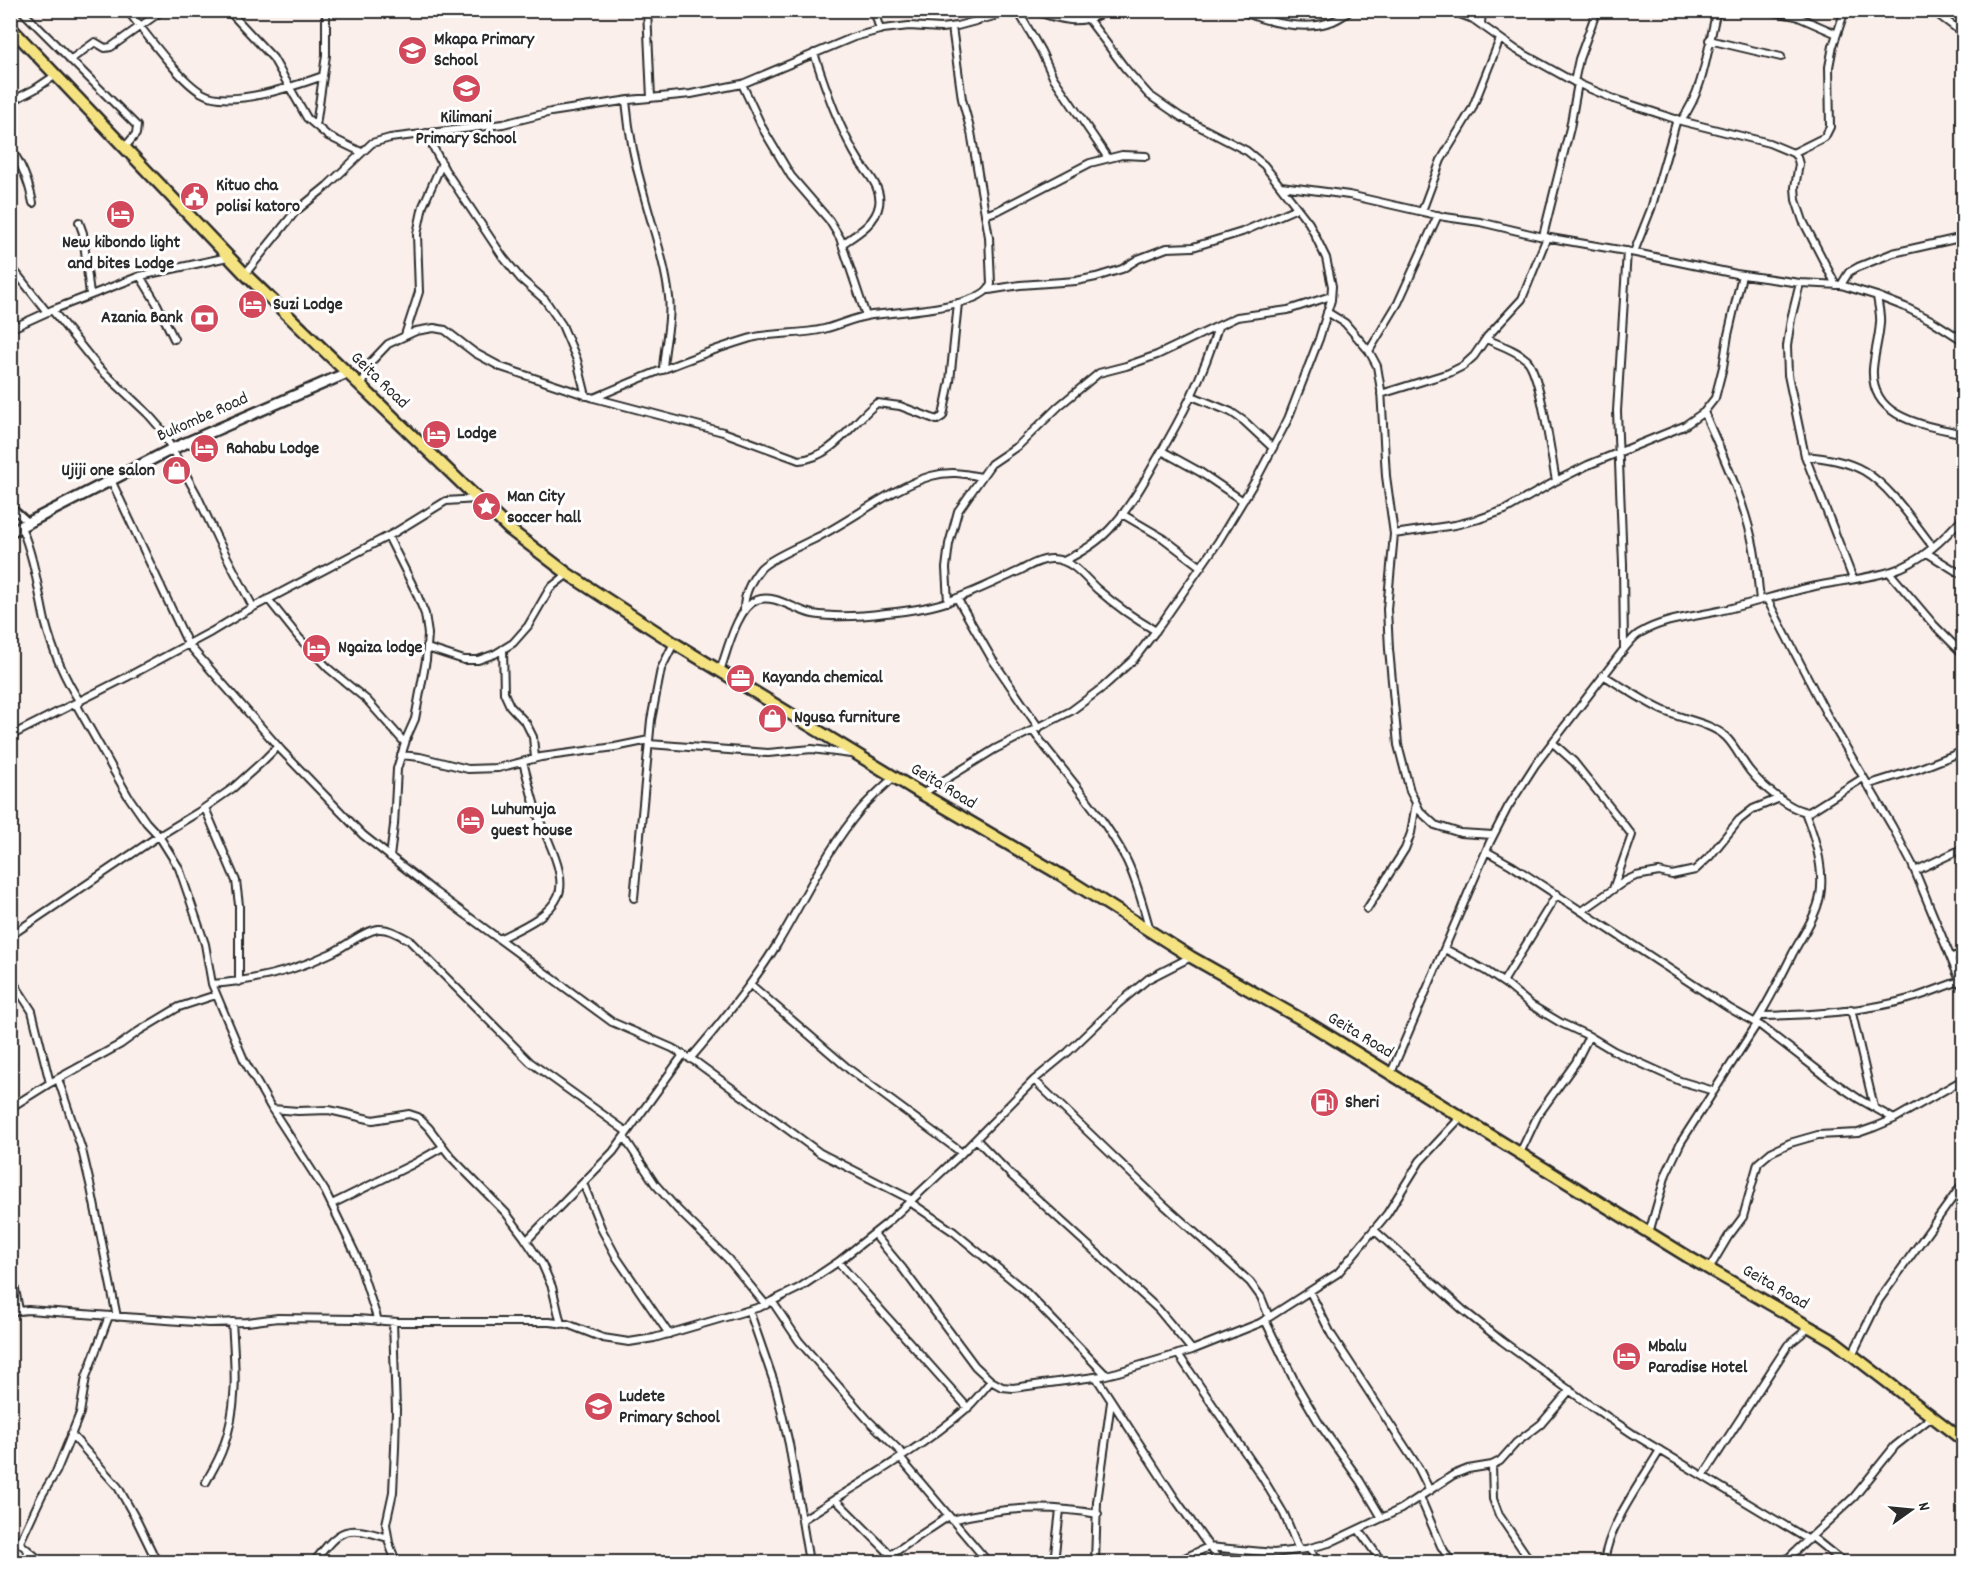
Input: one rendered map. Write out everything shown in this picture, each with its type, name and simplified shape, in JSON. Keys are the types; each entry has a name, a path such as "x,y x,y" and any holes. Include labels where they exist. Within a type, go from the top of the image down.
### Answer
{"highway":[{"name":"Geita Road","path":"10,27 245,273 362,388 509,529 568,574 674,643 922,794 1061,875 1191,957 1308,1023 1649,1233 1833,1341 1933,1416 1961,1434"}],"main road":[{"name":"Bukombe Road","path":"10,532 172,448 347,372"}],"street":[{"path":"21,10 137,126 136,135 125,147"},
{"path":"127,10 188,83 202,94 213,98 233,99 290,87 323,76"},
{"path":"70,60 95,42 105,48 111,47 163,10"},
{"path":"228,10 273,58 308,118 328,136 361,152"},
{"path":"316,126 326,55 326,10"},
{"path":"646,10 651,98"},
{"path":"874,10 880,30"},
{"path":"978,10 983,19"},
{"path":"1031,10 1068,20 1089,20 1108,10"},
{"path":"1240,10 1271,22 1299,25 1329,23 1351,10"},
{"path":"1449,10 1473,19 1500,39 1576,83 1614,99 1793,153 1799,164 1795,187 1796,200 1803,221 1838,285"},
{"path":"1481,24 1482,10"},
{"path":"1381,394 1449,373 1463,366 1522,299 1545,237 1570,128 1579,60 1597,10"},
{"path":"1634,252 1651,209 1679,120 1696,98 1706,66 1709,40 1717,10"},
{"path":"1764,10 1796,16 1837,34"},
{"path":"1793,153 1825,137 1830,127 1829,67 1845,10"},
{"path":"1932,10 1964,34"},
{"path":"245,273 295,212 327,186 372,143 390,138 503,124 551,111 691,94 742,84 854,37 880,30 909,26 952,27 1019,11 1053,77 1108,158"},
{"path":"922,794 994,748 1036,730 1071,711 1102,688 1135,658 1201,567 1273,448 1288,418 1332,296 1326,258 1309,223 1264,165 1247,151 1181,117 1149,95 1125,68 1089,20"},
{"path":"952,27 962,99 971,132 989,237 991,284 989,290"},
{"path":"1422,211 1441,159 1472,109 1500,39"},
{"path":"1709,40 1781,57"},
{"path":"814,53 835,110 858,159 878,189 879,205 872,221 842,244"},
{"path":"10,102 35,89 56,74"},
{"path":"742,84 791,176 829,220 842,244 866,316"},
{"path":"626,101 634,156 658,241 669,298 663,370"},
{"path":"426,133 442,163 503,256 521,279 544,300 562,325 590,397"},
{"path":"10,148 24,170 33,203"},
{"path":"985,215 1090,164 1122,155 1146,156"},
{"path":"405,335 419,292 417,234 423,206 442,163"},
{"path":"1281,186 1349,195 1545,237 1634,252 1742,275 1800,283 1838,285 1877,296 1930,320 1964,341"},
{"path":"590,397 754,338 823,329 866,316 958,303 981,296 989,290 1096,277 1122,269 1138,259 1167,248 1193,247 1242,232 1297,207"},
{"path":"1369,351 1398,303 1438,215"},
{"path":"79,222 83,233 90,295"},
{"path":"1838,285 1858,267 1893,254 1964,237"},
{"path":"1624,649 1617,411 1627,251"},
{"path":"10,329 49,311 140,276 229,256"},
{"path":"10,266 98,367 148,414 172,448 253,607"},
{"path":"1394,534 1417,532 1479,519 1505,510 1556,481 1684,426 1704,412 1715,398 1742,275"},
{"path":"140,276 158,304 174,339"},
{"path":"1800,283 1787,346 1788,375 1805,456 1853,579"},
{"path":"948,602 946,568 952,525 958,511 992,464 1019,445 1059,406 1099,373 1157,355 1237,317 1288,310 1332,296"},
{"path":"1877,296 1881,321 1873,369 1874,388 1878,398 1891,410 1922,425 1964,434"},
{"path":"362,388 369,363 388,344 416,331 434,328 445,330 475,353 501,367 590,397 690,422 799,460 809,460 831,447 877,403 900,406 937,420 943,416 950,381 958,303"},
{"path":"1328,312 1345,323 1369,351 1377,366 1386,476 1394,534 1387,609 1389,649 1398,745 1410,791 1420,811 1435,825 1460,833 1493,835"},
{"path":"1064,561 1086,549 1107,532 1131,503 1191,396 1207,363 1218,327"},
{"path":"1486,339 1518,353 1532,366 1544,412 1556,481"},
{"path":"1191,396 1231,412 1273,448"},
{"path":"1704,412 1744,511 1764,599 1827,715 1892,826 1915,871 1964,990"},
{"path":"1162,451 1200,472 1243,501"},
{"path":"1805,456 1827,459 1863,471 1885,489 1933,548"},
{"path":"744,612 749,583 763,566 842,524 906,486 949,472 981,477"},
{"path":"111,480 188,644 278,746 363,835 498,939 612,1022 690,1059 820,1153 911,1201 954,1232 1023,1289 1106,1375"},
{"path":"10,736 78,703 420,519 446,501 478,499"},
{"path":"10,506 25,525 46,624 70,688 129,796 178,868 205,944 212,984 244,1060 332,1204 357,1257 378,1321"},
{"path":"1122,514 1163,538 1201,567"},
{"path":"1391,1073 1493,835 1508,807 1535,765 1603,675 1638,634 1660,624 1808,587 1889,572 1927,553 1964,516"},
{"path":"388,536 417,592 425,614 428,634 415,718 397,769 390,857"},
{"path":"1927,553 1964,576"},
{"path":"720,671 737,623 748,604 758,599 770,599 812,614 831,616 884,614 948,602 1052,558 1064,561 1079,570 1095,588 1137,620 1156,631"},
{"path":"1889,572 1934,625 1964,655"},
{"path":"427,648 464,660 478,660 495,654 513,643 528,626 550,588 568,574"},
{"path":"957,598 1036,730 1107,825 1127,861 1151,932"},
{"path":"268,599 300,639 329,669 368,700 405,743"},
{"path":"634,898 651,720 661,669 674,643"},
{"path":"503,649 504,693 510,706 526,723 533,737 536,758"},
{"path":"1603,675 1659,709 1713,728 1725,736 1749,771 1800,812 1809,812 1863,778"},
{"path":"401,755 420,757 468,769 498,768 536,758 649,742 768,753 812,749 859,755"},
{"path":"1553,743 1574,762 1632,836 1613,890"},
{"path":"10,936 204,808 248,775 278,746"},
{"path":"1867,785 1964,751"},
{"path":"498,939 545,912 558,897 561,886 559,872 538,816 523,762"},
{"path":"690,1059 750,984 777,945 833,849 861,809 894,777"},
{"path":"1582,911 1636,876 1659,872 1672,875 1695,870 1710,856 1739,820 1754,809 1780,798"},
{"path":"1367,909 1405,849 1411,832 1416,803"},
{"path":"204,808 236,881 239,982"},
{"path":"1649,1233 1666,1174 1681,1142 1769,1002 1817,906 1821,889 1820,872 1812,829 1805,812"},
{"path":"1915,871 1940,857 1964,848"},
{"path":"1486,851 1557,894 1756,1024 1828,1078 1894,1119"},
{"path":"1503,982 1557,894"},
{"path":"212,984 262,978 328,954 370,931 382,929 409,940 530,1062 625,1135 641,1165 663,1193 769,1303 799,1341 902,1457 988,1563"},
{"path":"1445,950 1486,971 1531,1005 1561,1023 1614,1051 1680,1081 1714,1091"},
{"path":"1951,958 1964,952"},
{"path":"10,1312 50,1311 208,1323 279,1318 561,1324 584,1329 603,1338 629,1342 669,1334 749,1310 799,1288 874,1234 962,1153 1034,1080 1148,980 1191,957"},
{"path":"10,977 32,1011 50,1083"},
{"path":"1760,1016 1803,1015 1851,1010 1914,997 1960,981"},
{"path":"750,984 835,1058 962,1153"},
{"path":"10,1108 121,1044 179,1007 216,994"},
{"path":"1851,1010 1874,1107"},
{"path":"1520,1153 1538,1115 1576,1062 1589,1036"},
{"path":"527,1240 613,1152 683,1055"},
{"path":"58,1079 92,1188 117,1317"},
{"path":"1709,1269 1743,1217 1758,1163 1771,1152 1790,1143 1818,1135 1858,1133 1894,1119 1964,1079"},
{"path":"1034,1080 1164,1205 1250,1282 1261,1297 1267,1318 1295,1382 1319,1423 1360,1481 1382,1518"},
{"path":"272,1109 329,1110 373,1120 413,1115 424,1122 443,1147 506,1213 527,1240 542,1264 552,1287 561,1324"},
{"path":"874,1234 975,1365 991,1381 1002,1387 1013,1388 1106,1375 1192,1350 1267,1318 1338,1273 1387,1214 1420,1161 1461,1116"},
{"path":"976,1139 1011,1175 1158,1309 1192,1350"},
{"path":"332,1204 443,1147"},
{"path":"1852,1355 1879,1300 1964,1182"},
{"path":"583,1184 602,1230 617,1258 669,1334"},
{"path":"1374,1230 1463,1310 1616,1423 1811,1538 1844,1563"},
{"path":"838,1262 968,1407"},
{"path":"10,1263 19,1310"},
{"path":"1310,1292 1331,1334 1418,1467 1430,1491"},
{"path":"749,1310 776,1388 789,1444 809,1563"},
{"path":"20,1542 56,1472 80,1413 86,1377 109,1316"},
{"path":"206,1482 223,1448 234,1398 236,1380 231,1322"},
{"path":"393,1322 396,1410 393,1492 386,1524 396,1563"},
{"path":"1703,1476 1788,1345 1810,1327"},
{"path":"1178,1354 1268,1486 1284,1514 1299,1550"},
{"path":"1096,1377 1220,1563"},
{"path":"802,1520 902,1457 968,1407 991,1381"},
{"path":"1176,1563 1208,1547 1274,1553 1329,1543 1359,1530 1420,1497 1453,1475 1500,1461 1516,1443 1541,1424 1570,1390"},
{"path":"1095,1563 1102,1467 1112,1402"},
{"path":"1784,1563 1854,1497 1895,1446 1933,1416"},
{"path":"71,1434 118,1487 157,1563"},
{"path":"1605,1563 1606,1549 1616,1524 1660,1450"},
{"path":"1492,1465 1493,1499 1499,1515 1531,1563"},
{"path":"1420,1497 1451,1563"},
{"path":"835,1499 891,1555"},
{"path":"880,1563 950,1518 1025,1508 1076,1510 1098,1514"},
{"path":"1054,1563 1060,1510"},
{"path":"314,1563 332,1540 355,1529 388,1538"},
{"path":"1359,1530 1382,1563"},
{"path":"10,1535 42,1563"},
{"path":"1309,1548 1317,1563"},
{"path":"22,1563 29,1551"}],"place":[{"name":"Mkapa Primary School","path":"413,50"},
{"name":"Kilimani Primary School","path":"466,89"},
{"name":"Kituo cha polisi katoro","path":"195,196"},
{"name":"New kibondo light and bites Lodge","path":"121,214"},
{"name":"Suzi Lodge","path":"252,305"},
{"name":"Azania Bank","path":"204,318"},
{"name":"Lodge","path":"436,434"},
{"name":"Rahabu Lodge","path":"205,449"},
{"name":"Ujiji one salon","path":"176,471"},
{"name":"Man City soccer hall","path":"486,507"},
{"name":"Ngaiza lodge","path":"317,648"},
{"name":"Kayanda chemical","path":"741,678"},
{"name":"Ngusa furniture","path":"773,718"},
{"name":"Luhumuja guest house","path":"470,820"},
{"name":"Sheri","path":"1324,1103"},
{"name":"Mbalu Paradise Hotel","path":"1627,1357"},
{"name":"Ludete Primary School","path":"598,1407"}]}
